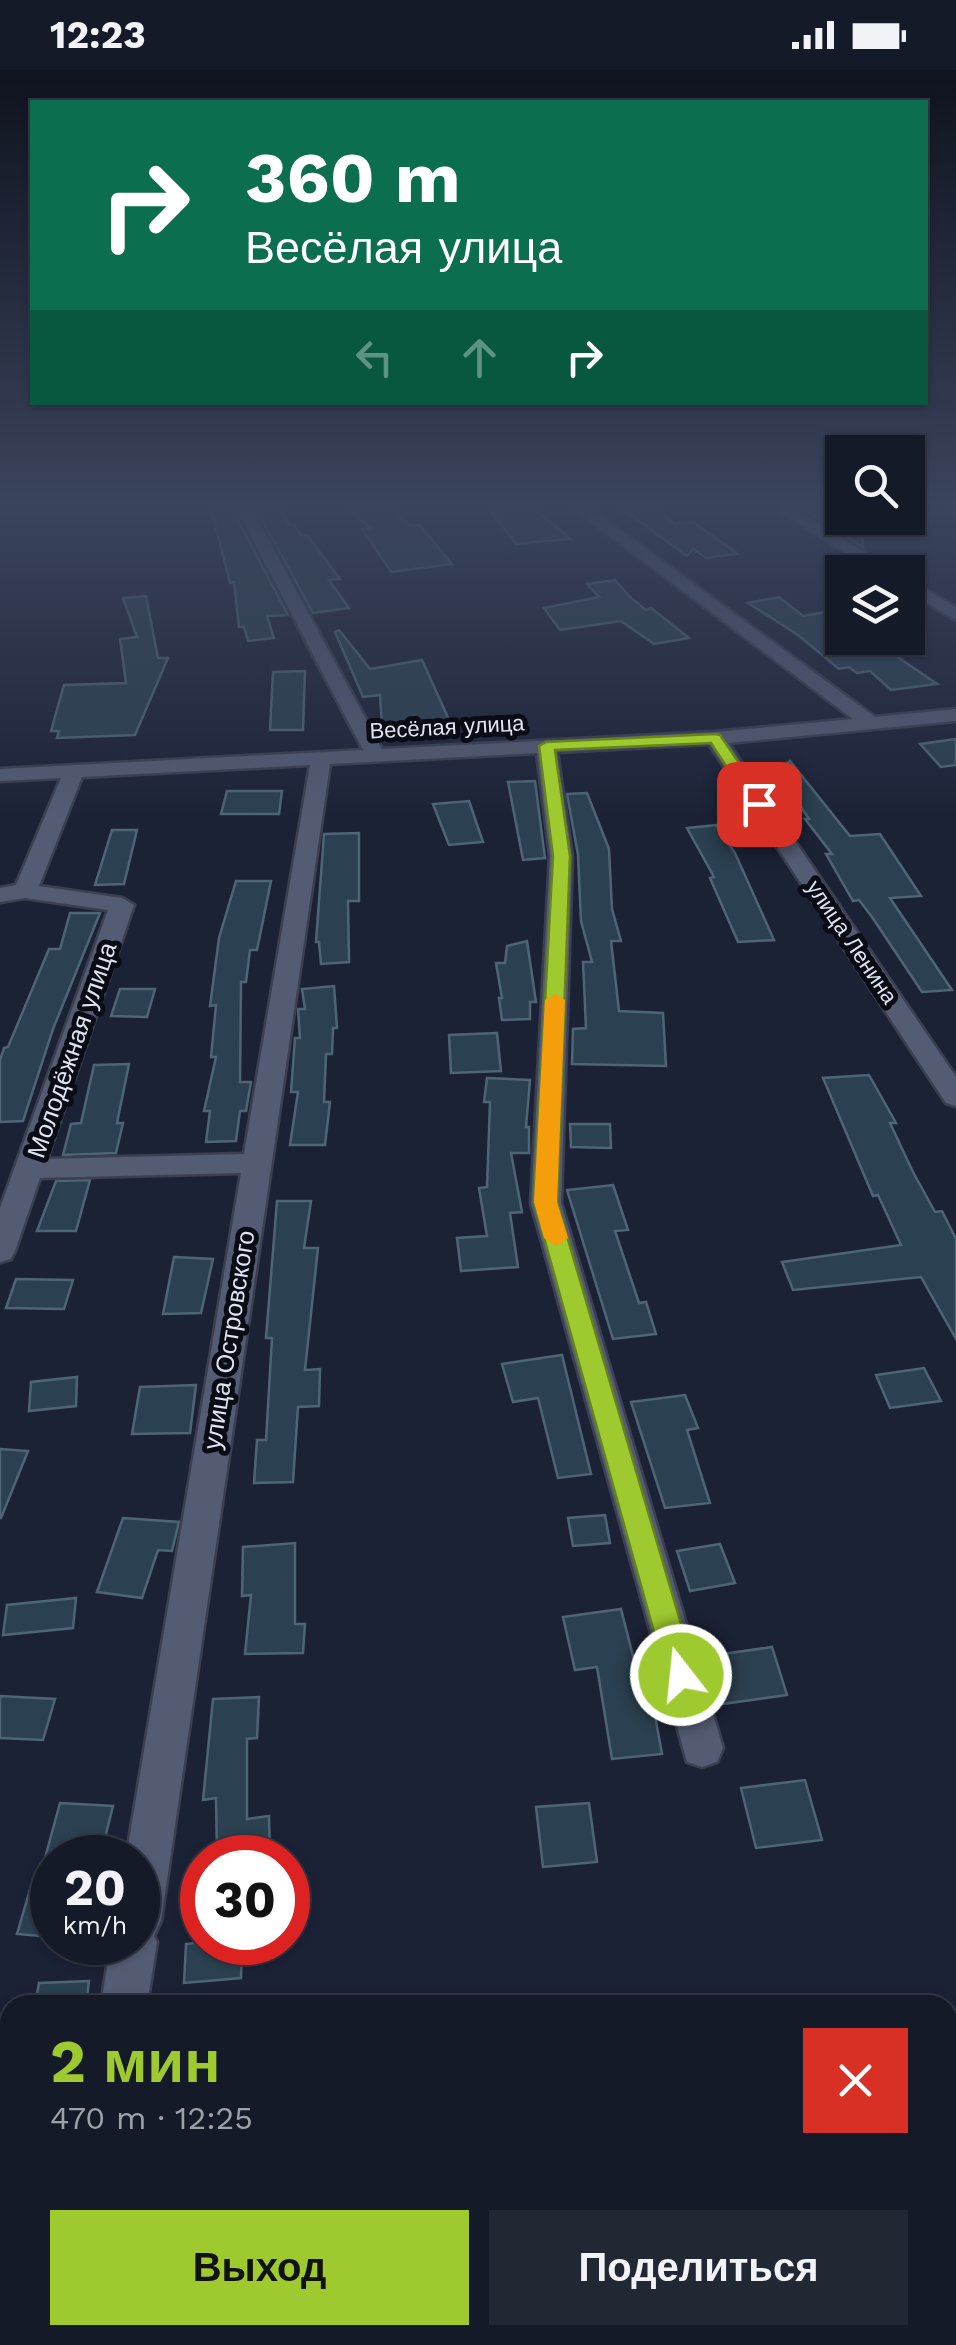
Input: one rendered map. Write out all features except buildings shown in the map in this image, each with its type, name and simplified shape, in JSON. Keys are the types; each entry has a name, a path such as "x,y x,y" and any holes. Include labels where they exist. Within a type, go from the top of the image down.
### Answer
{"street":[{"path":"297,608 376,756"},
{"path":"715,608 872,724"},
{"name":"Весёлая улица","path":"0,775 715,738 956,715"},
{"name":"улица Ленина","path":"715,738 956,1097"},
{"path":"546,746 562,856 546,1202 702,1748"},
{"name":"улица Островского","path":"152,1835 321,758"},
{"path":"0,894 25,891 74,772"},
{"name":"Молодёжная улица","path":"0,1251 122,905 25,891"},
{"path":"31,1169 258,1163"},
{"path":"126,1995 130,1965"}],"slow traffic":[{"path":"555,1000 546,1202 556,1238"}],"route":[{"path":"681,1675 546,1202 562,856 546,746 715,738 759,804"}]}
